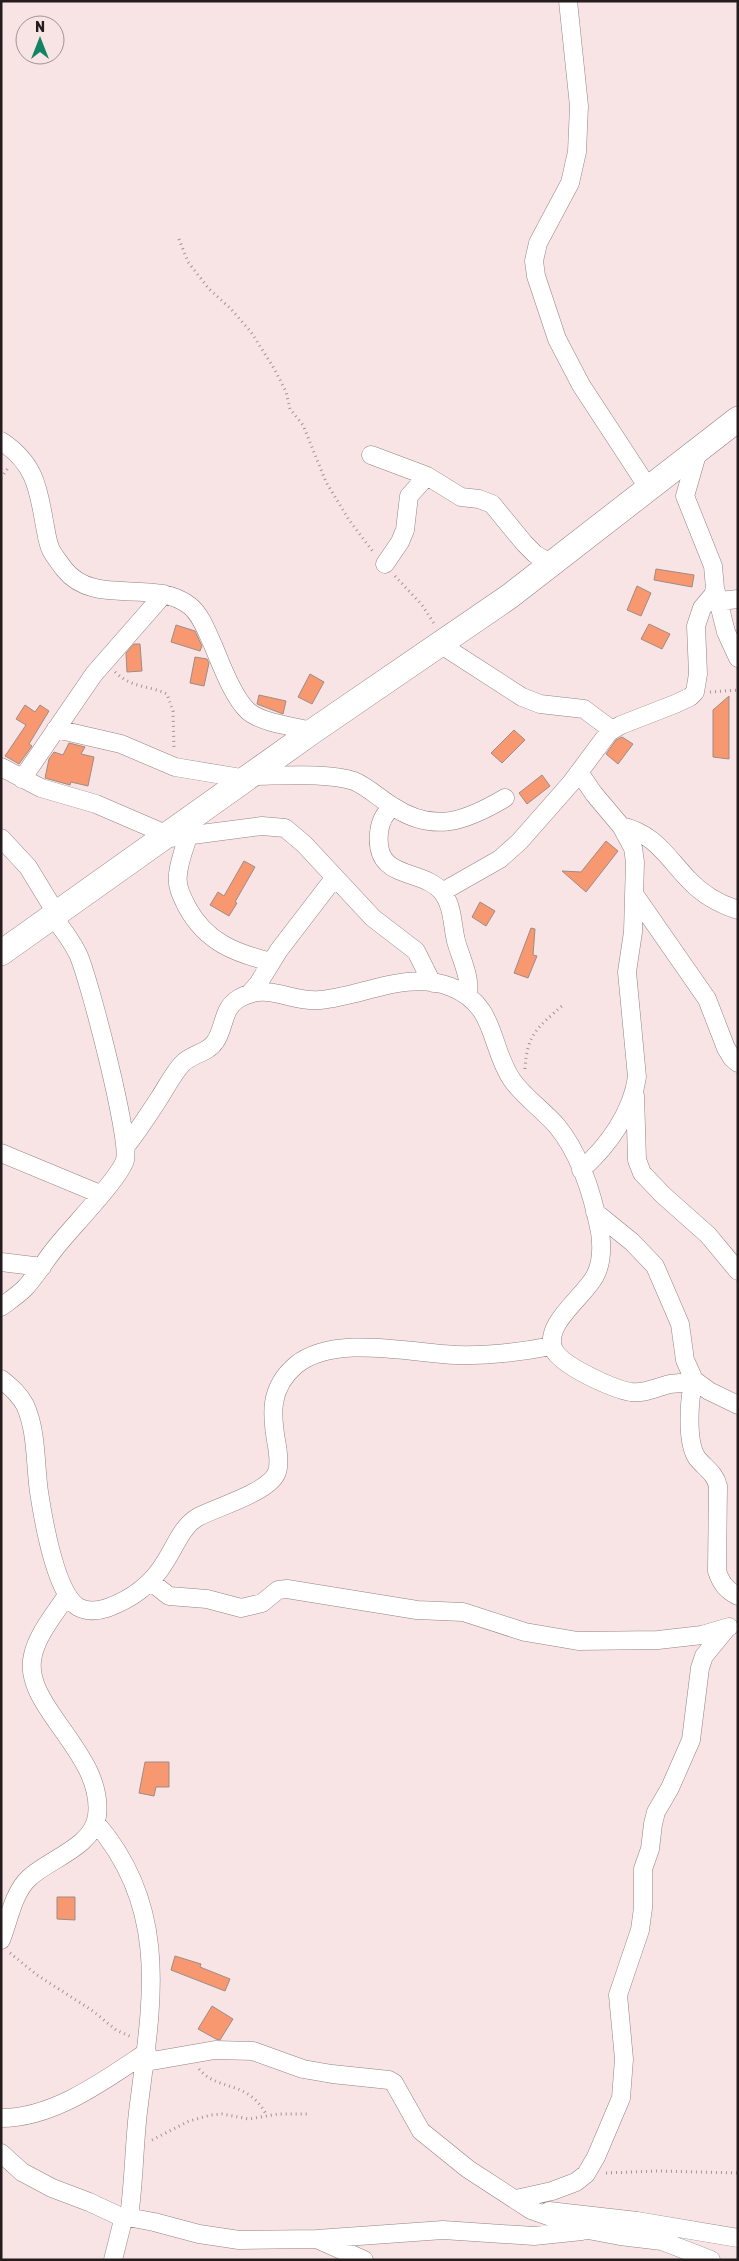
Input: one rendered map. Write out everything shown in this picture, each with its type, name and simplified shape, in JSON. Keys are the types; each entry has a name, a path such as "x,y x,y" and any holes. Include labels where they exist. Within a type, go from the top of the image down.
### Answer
{"street":[{"path":"568,1 579,106 577,152 570,183 538,243 534,262 536,276 557,339 577,377 649,489"},
{"path":"1,953 54,915 173,837 313,731 510,596 738,419"},
{"path":"1,441 19,453 30,469 37,484 51,550 75,580 90,587 106,591 164,594 192,607 205,626 220,662 239,699 249,712 260,718 313,731"},
{"path":"698,451 685,496 713,566 726,632 738,658"},
{"path":"371,455 426,476 461,497 479,499 492,504 524,543 535,554 551,564"},
{"path":"385,564 403,536 410,496 426,476"},
{"path":"22,779 84,687 105,660 164,594"},
{"path":"442,892 500,859 548,811 612,730 690,697 695,692 698,674 696,626 699,613 713,595 718,594 738,599"},
{"path":"438,645 522,697 540,704 584,709 612,730"},
{"path":"56,729 121,744 175,767 249,778 315,777 353,781 393,807 422,820 449,822 479,814 505,798"},
{"path":"1,766 41,788 96,804 173,837 262,826 280,826 292,832 373,918 416,950 431,981 434,983"},
{"path":"579,772 594,794 621,826 633,848 633,932 627,972 636,1058 637,1160 642,1173 708,1236 738,1272"},
{"path":"393,807 385,814 379,829 379,850 384,860 391,867 428,882 442,892 450,909 456,939 470,987 468,996"},
{"path":"621,826 649,836 700,890 712,899 738,910"},
{"path":"173,837 178,883 190,912 209,936 220,944 271,962"},
{"path":"1,838 28,867 69,938 84,972 106,1055 126,1146 126,1159 122,1166 24,1289 1,1307"},
{"path":"249,994 335,877"},
{"path":"634,893 707,999 726,1048 732,1058 738,1063"},
{"path":"126,1146 139,1130 176,1072 188,1059 212,1046 227,1011 238,1000 249,994 266,991 307,1001 345,997 399,981 434,983 452,987 468,996 486,1015 502,1062 512,1079 522,1092 556,1125 570,1144 595,1212 600,1234 601,1257 596,1275 555,1324 552,1346 558,1356 568,1364 621,1389 644,1392 668,1385 684,1384 694,1380"},
{"path":"581,1170 604,1148 635,1092"},
{"path":"1,1153 100,1194"},
{"path":"595,1212 632,1242 655,1266 680,1324 685,1360 694,1380 709,1391 738,1405"},
{"path":"1,1262 42,1266"},
{"path":"1,1380 20,1397 31,1424 46,1526 59,1578 67,1595 77,1606 86,1610 99,1610 128,1598 151,1582 188,1523 258,1490 271,1481 277,1473 279,1459 272,1420 273,1405 278,1388 286,1376 307,1359 322,1352 352,1348 477,1355 528,1351 552,1346"},
{"path":"694,1380 690,1393 692,1446 696,1456 715,1476 718,1486 717,1571 721,1582 730,1592 738,1596"},
{"path":"151,1582 169,1596 207,1599 232,1607 253,1607 262,1603 278,1590 287,1589 417,1610 463,1612 525,1632 578,1641 658,1640 702,1635 732,1625"},
{"path":"4,1946 17,1896 28,1879 43,1867 75,1848 96,1824 98,1814 89,1772 75,1745 44,1703 31,1674 33,1654 67,1595"},
{"path":"516,2199 552,2191 576,2182 586,2174 596,2157 621,2098 624,2060 618,1995 640,1930 643,1908 643,1868 650,1849 652,1824 691,1740 700,1668 704,1656 732,1625"},
{"path":"96,1824 111,1841 136,1889 144,1910 149,1933 151,2010 147,2051 126,2217 113,2260"},
{"path":"1,2118 25,2117 66,2101 111,2076 147,2051 184,2054 215,2050 253,2051 302,2069 389,2080 394,2083 421,2131 468,2168 531,2210 588,2230 662,2241 711,2260"},
{"path":"1,2153 22,2172 52,2188 126,2217 199,2234 239,2240 317,2239 442,2230 534,2236 560,2235 588,2230"},
{"path":"531,2210 563,2211 637,2221 738,2238"},
{"path":"317,2239 364,2260"}],"path":[{"path":"179,239 188,262 209,289 230,308 251,332 276,370 286,392 290,409 303,425 326,482 349,520 431,616 438,636 438,645"},
{"path":"105,660 121,678 136,686 165,693 170,697 173,711 175,767"},
{"path":"695,692 738,690"},
{"path":"522,1092 526,1053 531,1037 563,1005"},
{"path":"4,1946 36,1975 93,2011 116,2030 147,2051"},
{"path":"184,2054 210,2078 245,2090 262,2106 267,2116"},
{"path":"134,2149 189,2121 211,2115 222,2114 249,2119 308,2114"},
{"path":"586,2174 658,2171 738,2173"}],"building":[{"path":"656,569 694,575 692,587 654,580"},
{"path":"637,586 651,593 641,616 627,610"},
{"path":"649,624 670,634 662,649 641,639"},
{"path":"176,625 195,631 202,646 200,651 171,642"},
{"path":"134,644 140,644 142,671 127,672 126,653"},
{"path":"195,657 207,659 209,663 204,686 190,683"},
{"path":"310,674 324,682 312,704 298,697"},
{"path":"259,695 286,701 283,714 257,704"},
{"path":"729,696 729,759 713,757 713,710"},
{"path":"25,705 35,712 40,705 49,711 29,744 32,746 19,764 5,756 26,725 16,719"},
{"path":"514,730 525,740 502,763 491,753"},
{"path":"622,737 633,744 618,764 606,754 616,740"},
{"path":"69,743 85,747 81,754 94,757 88,786 71,782 70,785 45,778 49,759 54,752 63,755"},
{"path":"542,775 550,786 527,804 519,793"},
{"path":"606,841 618,851 586,892 562,871 581,872"},
{"path":"244,861 255,867 229,916 210,905 218,892 224,896"},
{"path":"480,902 495,911 486,926 472,917"},
{"path":"531,928 535,929 533,955 537,956 528,978 514,973"},
{"path":"145,1762 169,1762 169,1787 156,1787 154,1796 139,1793"},
{"path":"57,1897 75,1897 75,1920 57,1919"},
{"path":"175,1956 201,1964 200,1967 230,1979 225,1991 171,1970"},
{"path":"212,2006 233,2019 220,2040 198,2029"}]}
